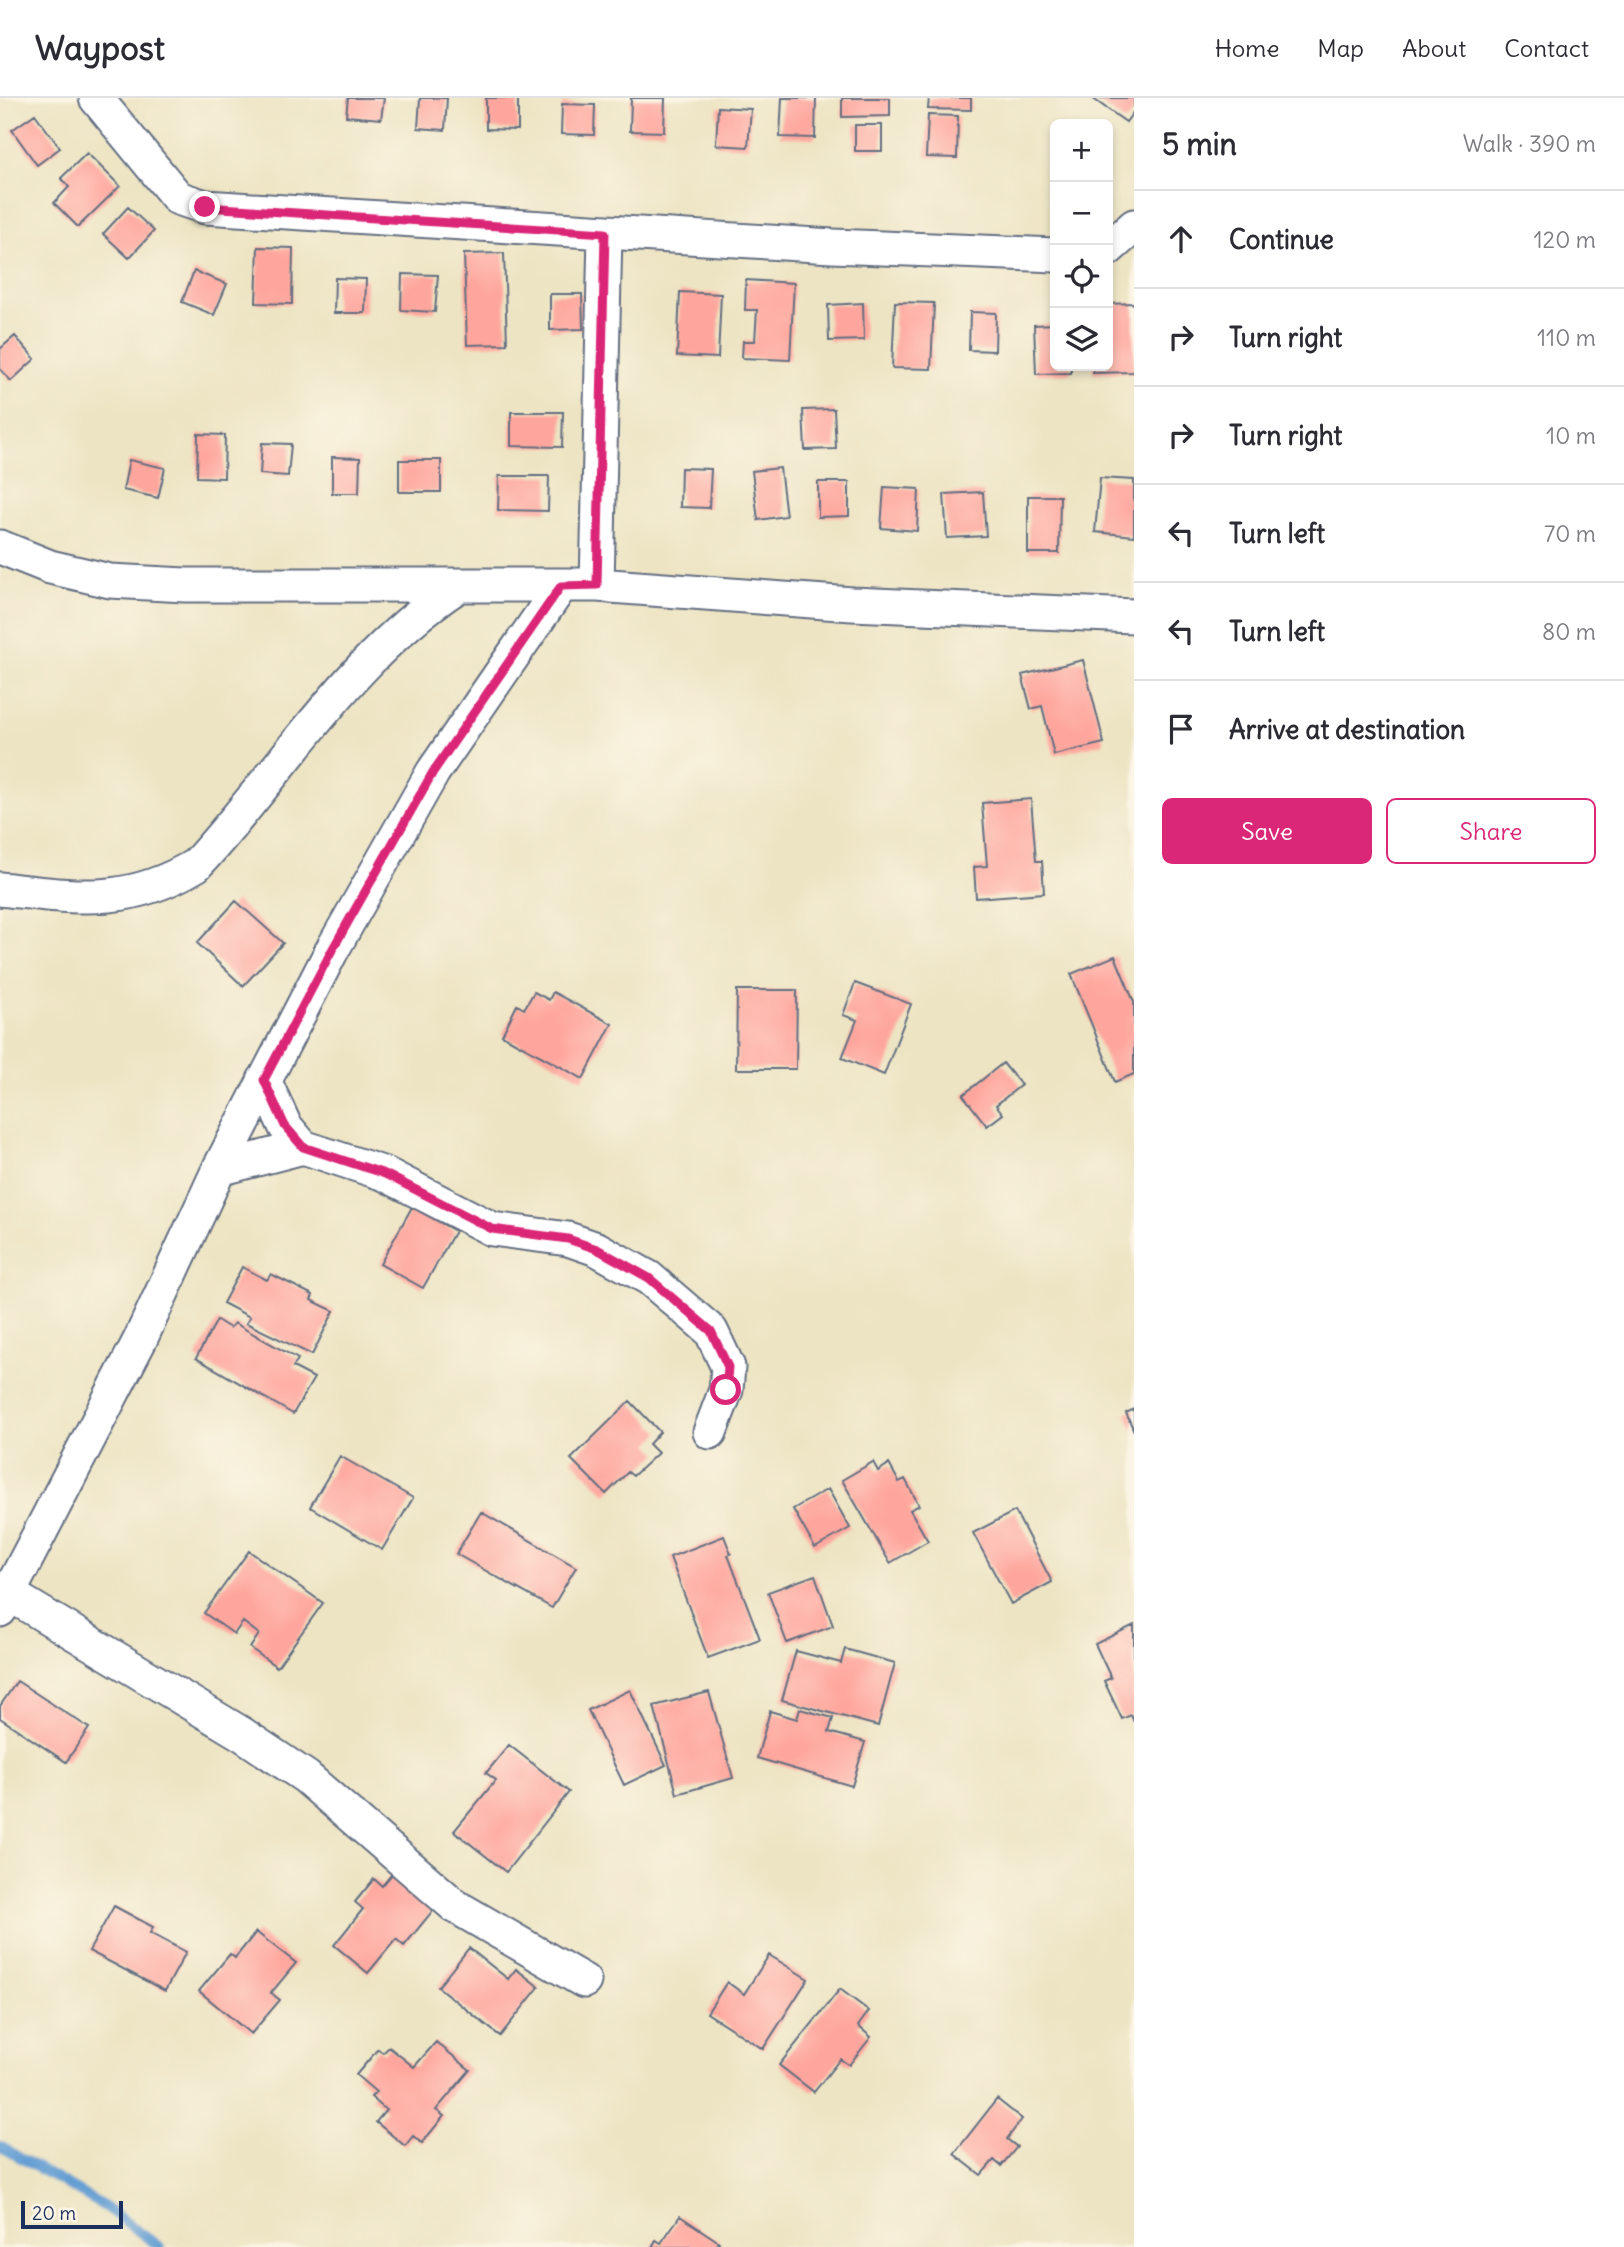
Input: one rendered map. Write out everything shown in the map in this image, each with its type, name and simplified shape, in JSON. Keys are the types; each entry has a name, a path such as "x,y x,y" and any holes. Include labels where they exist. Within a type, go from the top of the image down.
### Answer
{"street":[{"path":"96,98 178,198 205,207 605,233 1050,255"},
{"path":"1113,245 1134,226"},
{"path":"597,585 605,233"},
{"path":"0,547 50,567 110,581 184,585 329,582 457,586 597,585 852,604 1134,616"},
{"path":"0,889 104,898 151,888 196,865 380,648 434,601 457,586"},
{"path":"561,586 433,772 331,952 219,1169 140,1339 5,1602 263,1748 306,1777 455,1906 584,1981"},
{"path":"264,1080 285,1126 303,1147 385,1174 492,1229 568,1239 597,1249 649,1278 711,1331 728,1367 726,1390 710,1432"},
{"path":"219,1169 303,1147"}],"building":[{"path":"348,98 384,98 381,119 346,116"},
{"path":"420,98 447,98 445,130 418,128"},
{"path":"486,98 518,98 518,130 486,129"},
{"path":"631,98 665,98 664,132 630,131"},
{"path":"782,98 816,98 815,138 780,137"},
{"path":"842,98 890,98 890,116 842,117"},
{"path":"929,98 971,98 971,110 928,109"},
{"path":"1092,98 1134,98 1134,111 1126,122"},
{"path":"562,104 595,105 594,135 561,134"},
{"path":"718,107 751,109 748,147 716,145"},
{"path":"35,114 60,148 37,165 12,130"},
{"path":"928,115 958,116 957,158 926,157"},
{"path":"855,125 882,125 882,151 855,151"},
{"path":"87,153 120,186 78,227 54,203 69,187 61,178"},
{"path":"128,207 154,231 129,258 103,234"},
{"path":"258,247 293,248 292,304 256,303"},
{"path":"504,253 507,344 467,345 464,254"},
{"path":"194,271 227,284 214,315 182,302"},
{"path":"402,274 438,275 435,312 401,310"},
{"path":"335,278 366,279 365,313 334,313"},
{"path":"746,280 794,283 790,360 742,358 743,341 755,341 757,310 745,310"},
{"path":"680,292 721,294 718,358 677,356"},
{"path":"550,294 582,294 583,329 550,330"},
{"path":"895,302 934,303 931,369 892,368"},
{"path":"863,303 864,340 829,341 828,305"},
{"path":"1134,303 1134,372 1093,373 1113,371 1113,304"},
{"path":"970,312 996,313 995,351 969,350"},
{"path":"1050,324 1050,371 1071,373 1036,374 1034,325"},
{"path":"15,336 35,359 11,381 0,369 0,349"},
{"path":"834,409 836,449 805,450 803,410"},
{"path":"511,412 563,412 562,447 511,446"},
{"path":"198,434 225,435 224,478 197,477"},
{"path":"262,443 291,444 288,476 260,474"},
{"path":"332,457 360,458 359,493 332,493"},
{"path":"129,460 165,468 158,498 123,490"},
{"path":"399,460 441,460 441,492 399,492"},
{"path":"681,468 711,469 709,508 680,507"},
{"path":"780,468 786,516 758,520 752,471"},
{"path":"499,476 549,476 548,511 498,510"},
{"path":"1100,478 1134,480 1134,536 1095,532"},
{"path":"818,482 849,482 849,516 818,517"},
{"path":"884,487 919,489 917,531 881,528"},
{"path":"983,492 986,536 947,538 944,494"},
{"path":"1028,496 1060,496 1059,553 1028,553"},
{"path":"1083,660 1104,743 1054,755 1042,706 1031,709 1022,675"},
{"path":"1031,799 1036,861 1042,861 1044,893 976,898 974,867 987,866 982,803"},
{"path":"236,901 283,943 243,986 197,943"},
{"path":"1115,956 1134,1002 1134,1074 1115,1082 1071,974"},
{"path":"855,983 911,1004 884,1075 842,1058 857,1020 843,1015"},
{"path":"737,990 797,990 796,1069 736,1069"},
{"path":"534,992 549,1000 553,992 612,1024 583,1079 502,1035 517,1005 524,1009"},
{"path":"1003,1063 1021,1085 996,1105 1003,1114 987,1126 963,1095"},
{"path":"412,1207 455,1231 423,1288 380,1264"},
{"path":"242,1267 267,1280 271,1274 313,1295 311,1300 334,1311 312,1355 246,1323 250,1317 223,1303"},
{"path":"217,1320 230,1328 234,1323 298,1359 293,1367 314,1378 293,1414 196,1358"},
{"path":"630,1401 660,1432 649,1444 658,1453 633,1476 628,1472 606,1494 571,1459"},
{"path":"1134,1409 1134,1431 1126,1413"},
{"path":"340,1456 413,1498 382,1550 310,1507"},
{"path":"873,1462 878,1471 889,1464 899,1482 905,1479 919,1505 910,1510 928,1541 890,1563 842,1480"},
{"path":"828,1489 850,1528 815,1548 793,1509"},
{"path":"1015,1511 1052,1582 1011,1604 973,1533"},
{"path":"481,1512 576,1567 552,1608 456,1554"},
{"path":"724,1536 731,1554 728,1555 760,1639 708,1658 670,1557"},
{"path":"249,1551 323,1603 277,1667 250,1648 259,1634 243,1622 234,1634 204,1613"},
{"path":"815,1575 833,1626 787,1643 768,1592"},
{"path":"1134,1625 1134,1722 1131,1715 1122,1719 1104,1681 1111,1678 1095,1644"},
{"path":"845,1649 895,1663 878,1726 782,1700 796,1651 841,1663"},
{"path":"17,1681 89,1728 66,1762 0,1718 0,1706"},
{"path":"630,1690 666,1765 624,1785 588,1710"},
{"path":"709,1692 733,1778 677,1794 654,1706"},
{"path":"800,1709 833,1718 829,1732 865,1742 852,1786 757,1758 770,1711 797,1719"},
{"path":"509,1745 569,1792 506,1872 454,1831 496,1780 486,1773"},
{"path":"392,1874 435,1908 404,1946 396,1939 368,1973 334,1945 363,1909 355,1902 374,1879 382,1886"},
{"path":"114,1906 153,1927 150,1933 186,1952 165,1991 89,1951"},
{"path":"256,1932 296,1963 271,1993 280,2000 251,2034 199,1991 230,1954 235,1958"},
{"path":"469,1948 508,1979 516,1969 539,1987 500,2036 438,1987"},
{"path":"769,1955 808,1979 763,2049 707,2013 727,1982 744,1994"},
{"path":"840,1989 869,2011 858,2026 871,2037 849,2065 840,2059 814,2092 779,2065"},
{"path":"436,2042 470,2070 436,2110 444,2116 422,2143 413,2136 405,2146 376,2122 386,2110 371,2097 376,2092 356,2075 378,2049 383,2053 389,2047 414,2067"},
{"path":"997,2099 1022,2119 1007,2139 1017,2147 1001,2166 994,2160 981,2175 954,2154"},
{"path":"680,2216 719,2242 716,2247 652,2247 656,2240 661,2243"}],"waterway":[{"path":"0,2146 105,2207 160,2247"}],"route":[{"path":"205,207 605,233 597,585 561,586 433,772 331,952 264,1080 285,1126 303,1147 385,1174 492,1229 568,1239 597,1249 649,1278 711,1331 728,1367 726,1390"}]}
